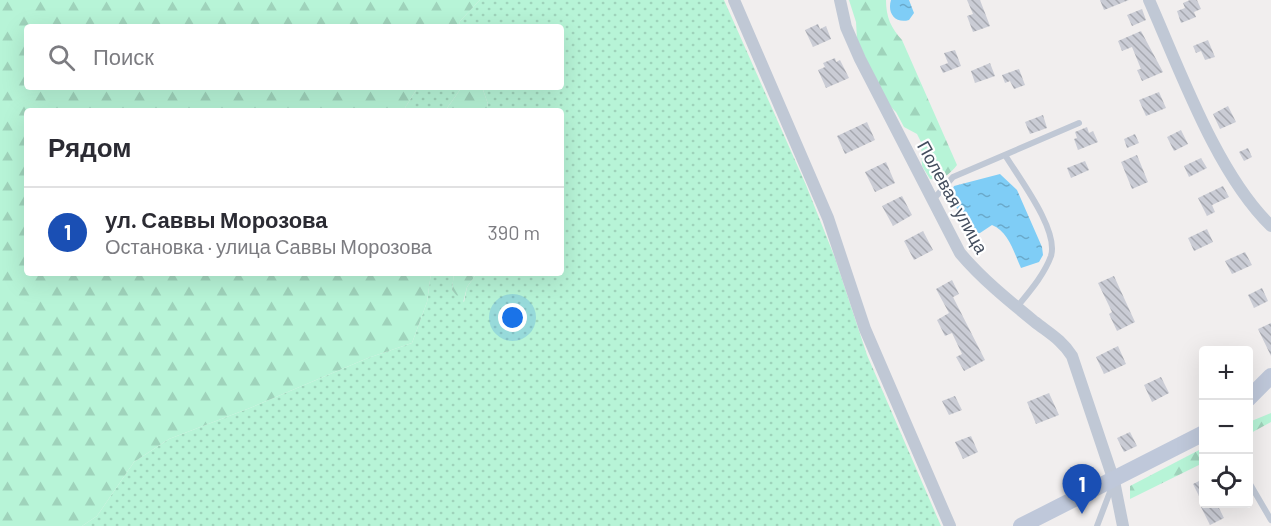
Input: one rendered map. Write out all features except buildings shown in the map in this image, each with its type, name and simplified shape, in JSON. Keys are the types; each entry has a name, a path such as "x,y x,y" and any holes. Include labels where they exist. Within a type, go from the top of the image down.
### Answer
{"street":[{"path":"734,0 828,218 865,329 951,526"},
{"name":"Полевая улица","path":"840,0 846,27 860,59 960,253 977,274 1062,341 1072,356 1114,481 1123,526"},
{"path":"1149,0 1233,180 1253,208 1271,226"},
{"path":"1253,394 1271,376"},
{"path":"1021,526 1114,481 1199,435"}],"lane":[{"path":"932,201 953,177 1079,123"},
{"path":"1005,155 1051,232 1052,253 1040,276 1017,307"},
{"path":"1097,526 1114,481"},
{"path":"1253,489 1271,520"}],"green space":[{"path":"0,0 480,0 460,24 24,24 24,90 416,90 405,108 24,108 24,276 431,276 427,302 412,343 368,358 250,408 169,439 134,462 97,516 82,526 0,526"},
{"path":"480,0 724,0 806,185 835,258 867,355 941,526 82,526 97,516 134,462 169,439 250,408 368,358 412,343 427,302 431,276 454,276 452,290 464,302 467,287 475,276 564,276 564,108 487,108 488,104 483,90 564,90 564,24 460,24"},
{"path":"849,0 886,0 890,22 902,40 957,165 945,176 930,179 922,166 921,142 917,134 904,127 896,112 885,101 857,39 856,22"},
{"path":"416,90 460,90 447,108 405,108"},
{"path":"460,90 483,90 488,104 487,108 447,108"},
{"path":"454,276 475,276 467,287 463,303 452,290"},
{"path":"1271,413 1271,422 1253,432 1253,420"},
{"path":"1199,450 1199,465 1130,499 1130,486"}],"water":[{"path":"891,0 909,0 914,13 909,20 896,19 893,16 890,9"},
{"path":"1000,174 1017,190 1042,247 1043,255 1039,262 1021,268 1010,243 998,228 992,225 980,233 972,234 962,222 951,193 954,186"}],"place":[{"name":"ул. Саввы Морозова","path":"1082,514"}]}
